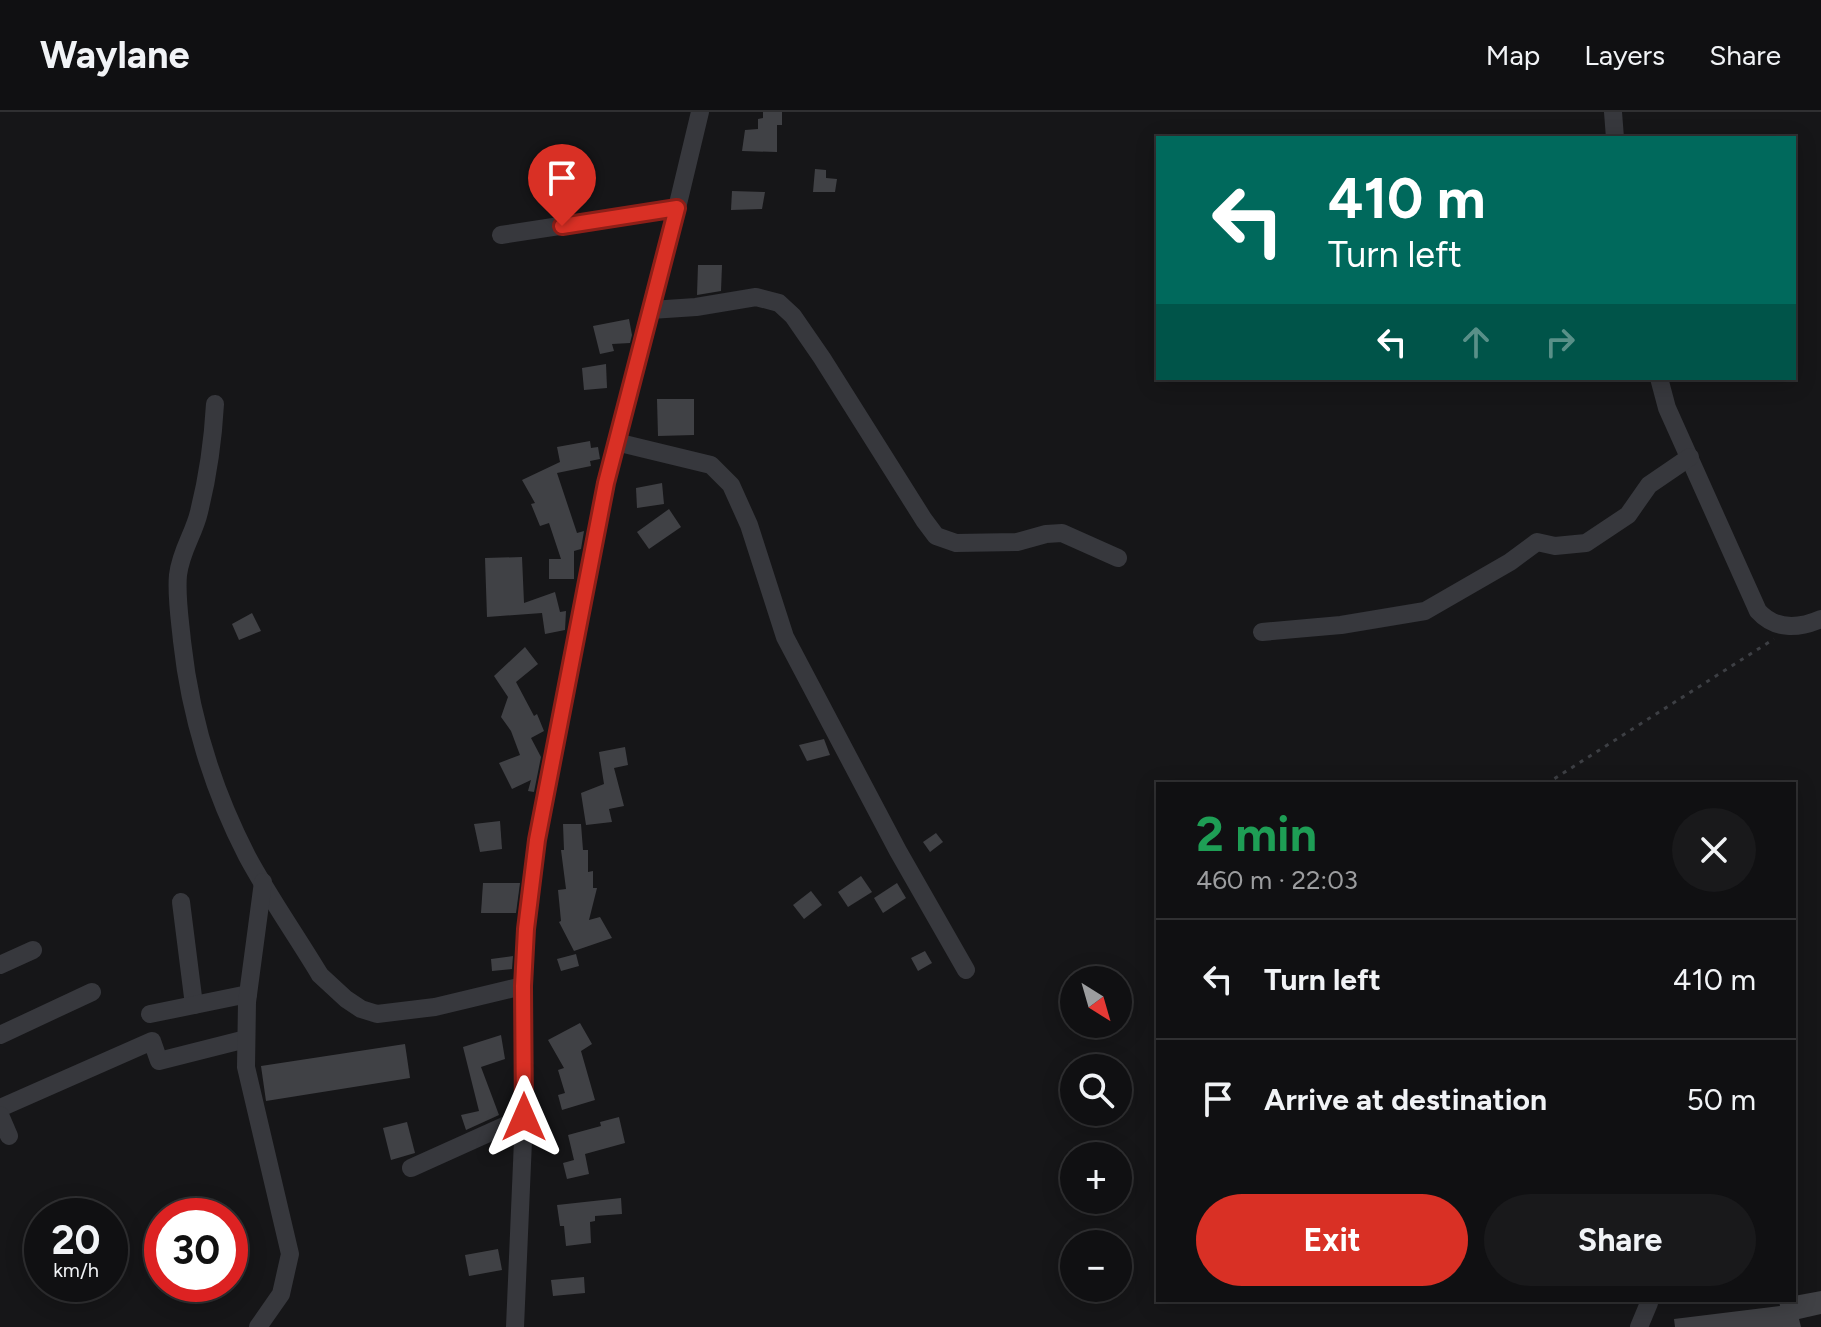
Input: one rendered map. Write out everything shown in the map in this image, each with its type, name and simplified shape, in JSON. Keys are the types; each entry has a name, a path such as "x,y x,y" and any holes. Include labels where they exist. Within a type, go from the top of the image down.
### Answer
{"street":[{"path":"515,1327 524,1117 523,986 526,929 537,840 616,442 700,112"},
{"path":"1613,112 1615,136"},
{"path":"501,235 677,208"},
{"path":"651,310 696,307 756,297 779,303 793,316 814,347 924,520 944,541 1025,541 1046,534 1062,533 1118,558"},
{"path":"1660,380 1667,408 1758,611 1770,623 1794,626 1821,619"},
{"path":"215,404 199,516 182,555 178,578 186,674 205,755 227,814 263,882 320,975 339,994 367,1012 377,1014 435,1007 523,986"},
{"path":"616,442 711,465 731,485 749,525 785,637 898,851 966,970"},
{"path":"1262,632 1341,625 1425,611 1510,562 1537,542 1555,546 1586,543 1628,515 1649,485 1690,457"},
{"path":"258,1327 281,1294 290,1254 246,1067 248,994 263,882"},
{"path":"181,902 194,1005"},
{"path":"0,965 33,950"},
{"path":"0,1035 92,992"},
{"path":"150,1014 248,994"},
{"path":"0,1108 152,1041 159,1061 246,1039"},
{"path":"0,1115 9,1136"},
{"path":"411,1168 524,1117"},
{"path":"1639,1327 1649,1303"}],"path":[{"path":"1549,782 1794,626"}],"building":[{"path":"763,112 782,112 782,125 777,125 777,152 742,151 745,130 758,129 758,119 763,118"},
{"path":"815,169 826,170 826,178 837,179 835,192 813,192"},
{"path":"732,191 765,192 762,209 731,210"},
{"path":"698,265 722,265 721,291 697,295"},
{"path":"629,319 630,343 612,344 614,351 600,354 593,326"},
{"path":"606,364 607,388 584,390 582,368"},
{"path":"657,399 694,399 694,435 658,436"},
{"path":"590,441 591,448 598,447 600,459 590,461 591,466 557,473 577,533 584,531 581,549 574,551 574,579 549,579 549,559 561,559 549,523 540,526 531,504 535,503 522,480 560,462 557,447"},
{"path":"662,483 664,504 637,508 636,488"},
{"path":"669,509 681,527 649,549 637,532"},
{"path":"522,557 524,603 555,592 560,612 566,611 565,630 545,634 542,613 487,617 485,558"},
{"path":"252,613 261,631 239,640 232,624"},
{"path":"525,647 538,664 516,682 544,731 531,738 541,757 534,792 528,791 531,780 512,789 499,763 520,755 511,731 501,717 508,697 494,676"},
{"path":"824,739 830,755 807,761 799,745"},
{"path":"625,747 628,765 614,768 624,806 609,809 612,822 586,825 581,793 604,784 599,752"},
{"path":"500,821 502,849 480,852 474,824"},
{"path":"563,824 581,824 583,850 588,850 588,872 593,871 593,888 597,888 589,920 600,917 612,938 574,951 559,922 558,890 566,889 561,850 564,850"},
{"path":"936,833 943,842 930,852 923,842"},
{"path":"861,876 872,892 848,907 838,892"},
{"path":"483,883 520,883 516,913 481,913"},
{"path":"897,883 906,898 883,913 874,898"},
{"path":"811,891 822,905 804,919 793,905"},
{"path":"925,951 932,963 918,971 911,958"},
{"path":"576,954 579,966 561,971 557,959"},
{"path":"513,956 512,969 492,971 491,959"},
{"path":"580,1023 592,1044 581,1051 595,1100 562,1110 558,1095 565,1093 558,1070 564,1068 548,1040"},
{"path":"501,1035 505,1059 481,1067 499,1115 466,1130 461,1115 479,1111 463,1047"},
{"path":"405,1044 410,1078 266,1101 261,1066"},
{"path":"619,1117 625,1143 585,1154 589,1174 567,1179 563,1163 574,1160 568,1135 601,1126 600,1122"},
{"path":"407,1122 415,1153 391,1160 383,1128"},
{"path":"621,1198 622,1214 595,1216 595,1221 590,1222 591,1243 566,1246 557,1205"},
{"path":"498,1249 502,1270 469,1276 465,1255"},
{"path":"584,1277 585,1293 553,1296 551,1280"},
{"path":"1821,1291 1821,1314 1799,1319 1801,1327 1675,1327 1674,1319 1780,1306 1779,1302 1796,1302 1796,1296"}],"route":[{"path":"524,1117 523,986 526,929 537,840 606,483 677,208 562,226"}]}
